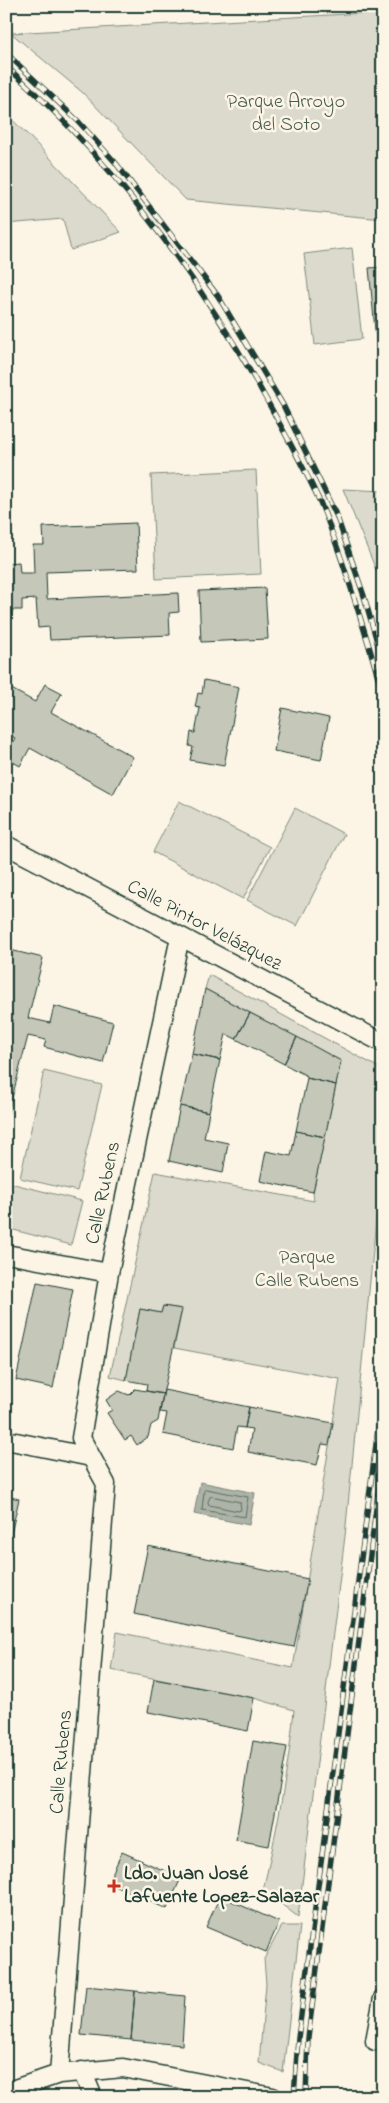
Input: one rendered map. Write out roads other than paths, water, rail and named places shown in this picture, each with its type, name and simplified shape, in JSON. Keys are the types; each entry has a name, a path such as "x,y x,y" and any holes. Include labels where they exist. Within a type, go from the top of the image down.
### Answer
{"street":[{"name":"Calle Pintor Velázquez","path":"6,845 380,1042"},
{"name":"Calle Rubens","path":"58,2074 106,1484 81,1438 109,1272 180,937"},
{"path":"6,1254 109,1272"},
{"path":"6,1440 92,1457"},
{"path":"375,2041 383,1998"},
{"path":"6,2092 58,2074 123,2068 274,2097"},
{"path":"82,2071 94,2097"}],"water":[{"path":"200,1482 255,1493 249,1525 194,1514"}],"railway":[{"path":"6,53 78,121 115,162 218,296 283,405 337,517 364,596 383,663"},
{"path":"6,66 44,102 114,177 177,257 234,343 283,430 320,502 347,576 373,658 383,697"},
{"path":"294,2097 298,2038 383,1391"},
{"path":"306,2097 308,2038 383,1454"}],"place":[{"name":"Ldo. Juan José Lafuente Lopez-Salazar","path":"114,1886"}],"park label":[{"name":"Parque Arroyo del Soto","path":"286,114"},
{"name":"Parque Calle Rubens","path":"307,1270"}]}
